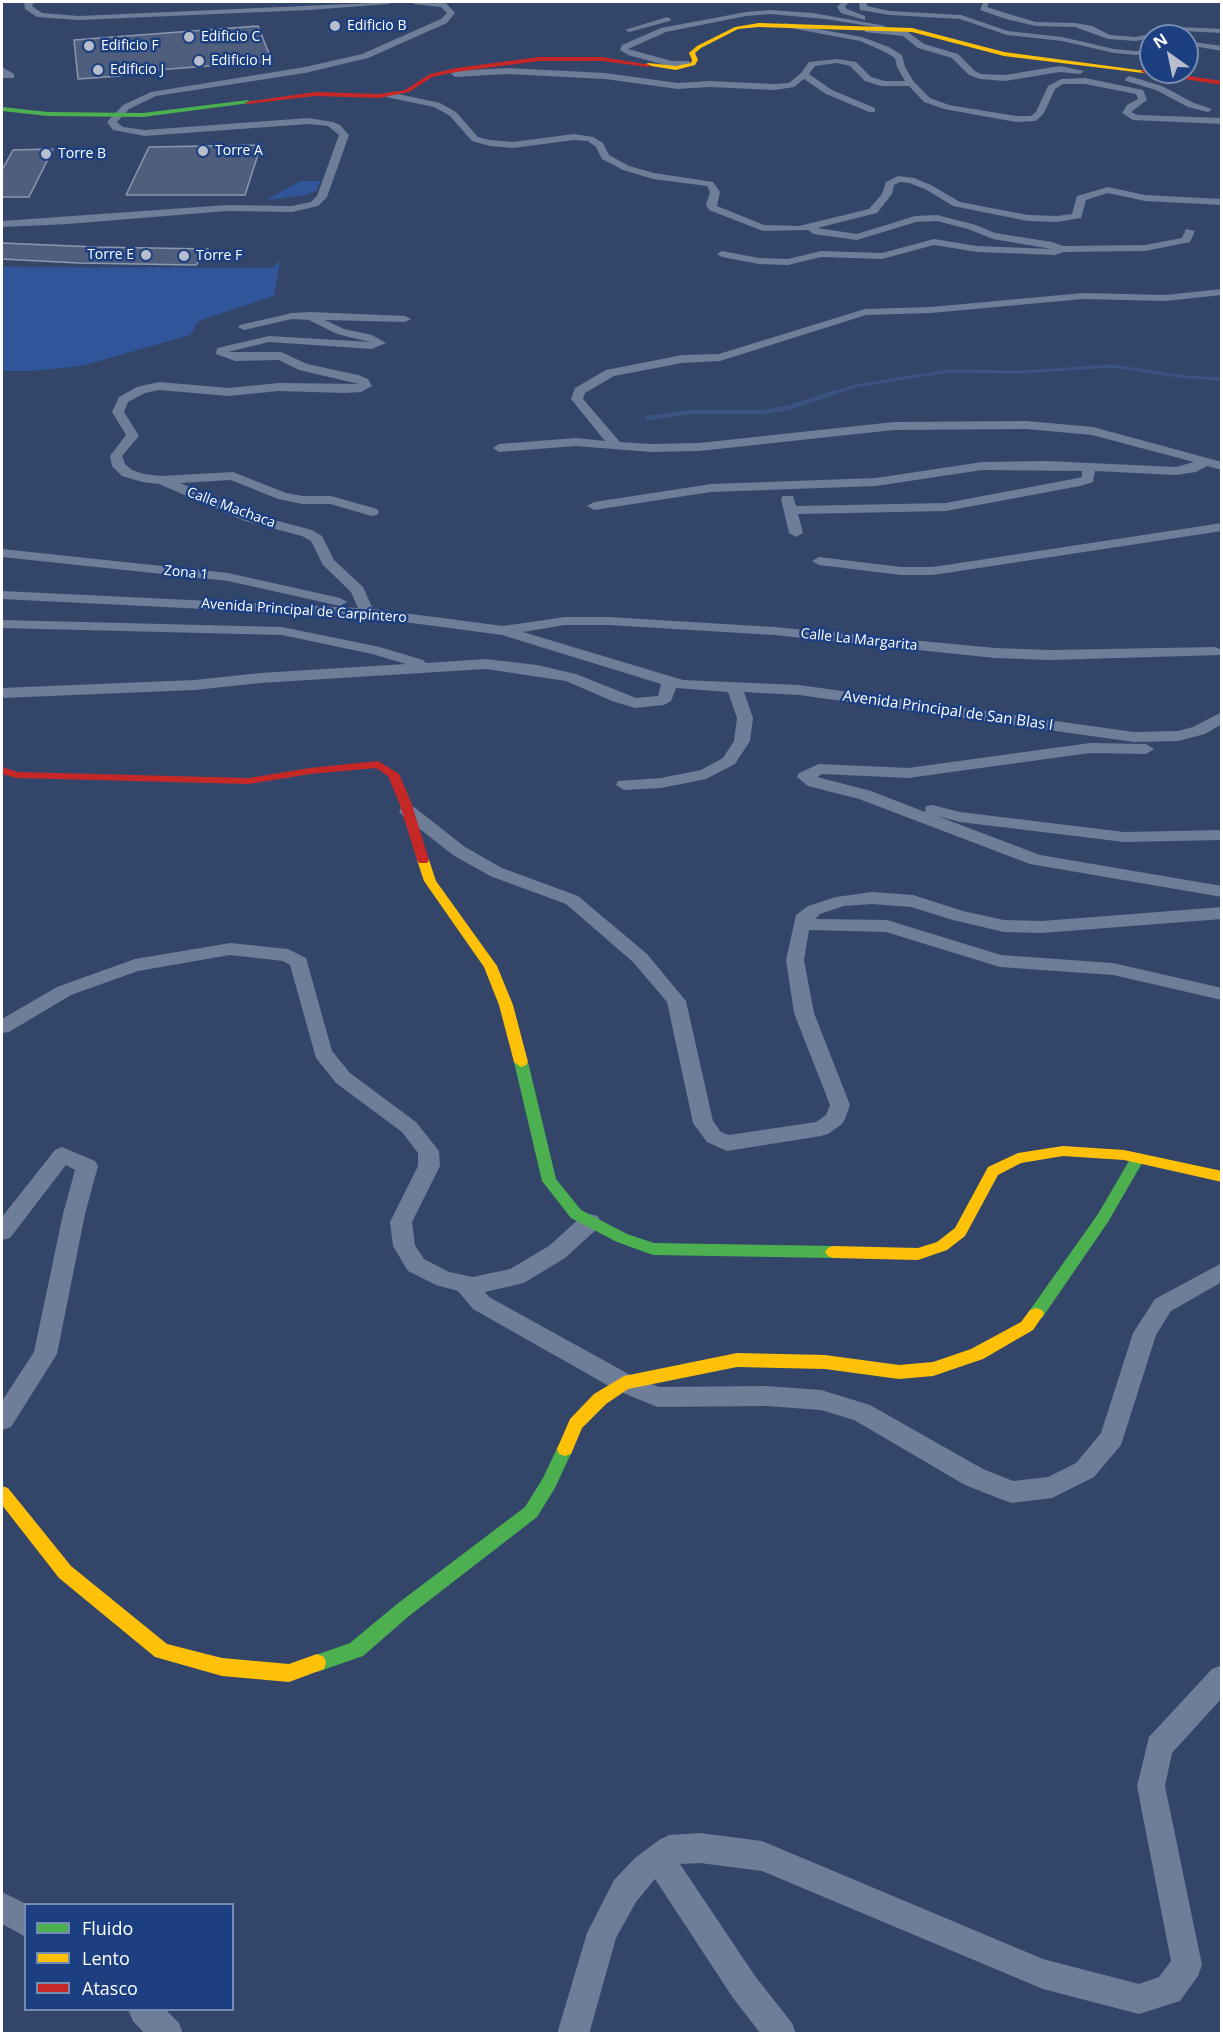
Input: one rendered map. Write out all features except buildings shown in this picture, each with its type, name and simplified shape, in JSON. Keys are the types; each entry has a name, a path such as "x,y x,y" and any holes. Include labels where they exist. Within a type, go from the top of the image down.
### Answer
{"street":[{"path":"31,2 27,3 28,7 40,15 79,18 309,8 389,2"},
{"path":"2,224 227,208 302,208 314,204 322,197 344,135 334,126 315,121 158,133 129,132 112,124 113,119 138,100 164,92 352,60 444,21 451,13 442,3 414,2"},
{"path":"846,2 841,8 844,11 897,28"},
{"path":"863,2 863,8 870,10 908,15 961,17 1007,33 1062,39 1114,51 1139,51"},
{"path":"986,2 983,8 1009,18 1036,24 1075,25 1089,28 1108,37 1136,39 1181,29 1221,31"},
{"path":"706,13 761,5 927,32 1004,54 1072,61 1221,83"},
{"path":"687,63 672,64 624,50 625,47 664,30 746,14 770,12 826,17"},
{"path":"629,30 671,18"},
{"path":"389,95 407,91 430,76 456,70 538,59 602,58 676,68 693,64 695,60 692,53 699,46 737,28 788,26 897,28"},
{"path":"788,26 862,39 886,49 899,57 901,67 911,83 927,100 947,107 1016,119 1033,119 1040,113 1051,88 1061,82 1084,81 1154,97"},
{"path":"848,28 905,34 921,46 955,56 972,73 980,76 1005,78 1060,69 1089,71 1159,88 1191,105 1208,109"},
{"path":"1199,45 1221,49"},
{"path":"430,76 507,71 605,76 670,86 709,84 754,87 791,85 804,75 812,64 837,61 852,64 868,79 899,85 911,83"},
{"path":"2,70 11,76 2,76"},
{"path":"804,75 829,92 872,110"},
{"path":"1140,92 1143,100 1130,107 1126,113 1136,118 1221,120"},
{"path":"2,109 48,114 143,115 315,94 389,95 437,105 453,114 475,139 490,143 513,145 574,137 590,139 600,145 605,157 626,168 653,176 710,184 715,192 711,204 713,208 763,228 799,229 857,237 915,219 938,218 972,227 993,236 1052,245 1062,249"},
{"path":"1172,107 1221,110"},
{"path":"799,229 873,211 887,194 889,184 898,179 911,180 928,187 957,204 1028,218 1058,219 1077,216 1081,198 1108,190 1145,198 1221,202"},
{"path":"722,254 759,261 788,261 821,254 882,256 934,242 977,249 1054,252 1062,249 1145,248 1185,240 1190,231"},
{"path":"615,444 577,399 579,392 610,373 625,369 682,359 720,357 866,312 931,310 1083,296 1165,298 1221,292"},
{"path":"310,315 324,325 341,332 368,337 380,344 372,346 305,343 269,339 221,350 222,354 235,357 281,356 303,367 354,378 364,382 366,386 345,389 279,387 229,392 159,386 141,390 123,400 118,412 133,436 116,456 119,466 127,473 142,478 162,480 233,476 283,496 303,500 331,500 372,512"},
{"path":"244,327 292,316 310,315 405,319"},
{"path":"499,448 576,442 651,448 699,447 894,426 1026,425 1094,431 1203,463 1221,466"},
{"path":"594,506 711,488 876,482 982,466 1047,465 1176,471 1191,469 1203,463"},
{"path":"791,510 946,507 1075,483 1088,479 1089,468"},
{"name":"Calle Machaca","path":"162,480 250,518 317,539 328,562 358,590 367,613"},
{"path":"785,485 795,533"},
{"path":"819,561 901,571 933,571 1221,527"},
{"name":"Zona 1","path":"2,553 228,577 349,604 367,613"},
{"name":"Avenida Principal de Carpintero","path":"2,595 367,613 504,630 670,681"},
{"name":"Calle La Margarita","path":"504,630 565,621 608,621 774,631 995,653 1050,655 1215,652"},
{"path":"2,624 282,632 375,650 428,666"},
{"path":"2,693 195,685 428,666 486,664 571,677 618,699 635,703 658,702 666,698 670,681"},
{"name":"Avenida Principal de San Blas I","path":"670,681 682,685 799,690 1134,737 1178,736 1200,731 1221,717"},
{"path":"624,785 660,783 706,774 729,760 742,741 745,718 734,687"},
{"path":"1178,736 1172,743 1156,749 1090,748 942,770 908,772 819,769 805,777 814,782 960,817 1124,837 1221,835"},
{"path":"2,770 17,775 249,781 310,771 378,764 393,774 408,811 430,881 490,966 506,1005 531,1097 549,1181 576,1214 622,1238 653,1249 918,1254 942,1246 960,1232 993,1171 1018,1158 1063,1151 1124,1155 1221,1177"},
{"path":"865,795 1035,860 1221,892"},
{"path":"408,811 459,851 496,872 572,900 640,958 676,1001 703,1124 714,1137 727,1143 821,1129 835,1119 840,1105 804,1014 795,960 802,919 814,910 842,901 872,898 913,901 959,916 1004,926 1081,926 1221,914"},
{"path":"801,924 887,926 1000,961 1113,969 1221,994"},
{"path":"2,1027 64,991 135,965 230,949 288,955 299,962 323,1053 343,1078 409,1127 428,1151 429,1166 401,1222 404,1246 416,1265 444,1280 473,1286 516,1277 557,1252 590,1222"},
{"path":"2,1232 62,1155 87,1166 74,1214 45,1354 2,1420"},
{"path":"2,1493 65,1572 162,1651 222,1667 289,1673 356,1650 403,1610 531,1512 549,1483 576,1424 600,1399 624,1383 737,1360 825,1362 899,1372 933,1369 978,1354 1027,1326 1047,1301 1103,1218 1138,1158"},
{"path":"465,1284 481,1303 624,1383 658,1397 766,1396 821,1400 861,1412 974,1477 1012,1492 1052,1487 1085,1470 1112,1438 1145,1333 1163,1305 1221,1270"},
{"path":"573,2034 602,1933 625,1891 645,1868 669,1850 700,1848 762,1856 1043,1974 1139,1999 1169,1990 1187,1965 1151,1786 1159,1747 1221,1678"},
{"path":"659,1858 744,1987 781,2034"},
{"path":"2,1907 24,1921"},
{"path":"145,2011 168,2034"}],"shaded area":[{"path":"300,181 320,181 316,191 305,195 267,200"},
{"path":"280,261 274,296 199,321 190,335 82,366 32,371 2,371 2,267 271,268"}],"waterway":[{"path":"832,394 855,386 949,371 1021,372 1113,366 1185,377 1222,379"},
{"path":"648,418 691,412 764,412 787,408 836,392"}],"traffic: fast":[{"path":"2,109 48,114 143,115 248,102"},
{"path":"521,1062 549,1181 576,1214 622,1238 653,1249 833,1252"},
{"path":"1036,1314 1103,1218 1138,1158"},
{"path":"317,1663 356,1650 403,1610 531,1512 549,1483 565,1449"}],"traffic: slow":[{"path":"648,65 676,68 693,64 695,60 692,53 699,47 737,28 759,25 912,30 1004,54 1139,71"},
{"path":"423,860 430,881 490,966 506,1005 521,1062"},
{"path":"833,1252 918,1254 942,1246 960,1232 993,1171 1018,1158 1063,1151 1124,1155 1222,1177"},
{"path":"565,1449 576,1424 600,1399 624,1383 737,1360 825,1362 899,1372 933,1369 977,1354 1027,1326 1036,1314"},
{"path":"2,1493 65,1572 162,1651 222,1667 289,1673 317,1663"}],"traffic: jam":[{"path":"248,102 315,94 379,96 407,91 430,76 456,70 539,59 602,59 648,65"},
{"path":"1199,80 1222,83"},
{"path":"2,770 17,775 249,781 310,771 378,764 393,774 405,802 423,860"}],"place":[{"name":"Edificio B","path":"335,26"},
{"name":"Edificio C","path":"189,37"},
{"name":"Edificio F","path":"89,46"},
{"name":"Edificio H","path":"199,61"},
{"name":"Edificio J","path":"98,70"},
{"name":"Torre A","path":"203,151"},
{"name":"Torre B","path":"46,154"},
{"name":"Torre E","path":"146,255"},
{"name":"Torre F","path":"184,256"}]}
